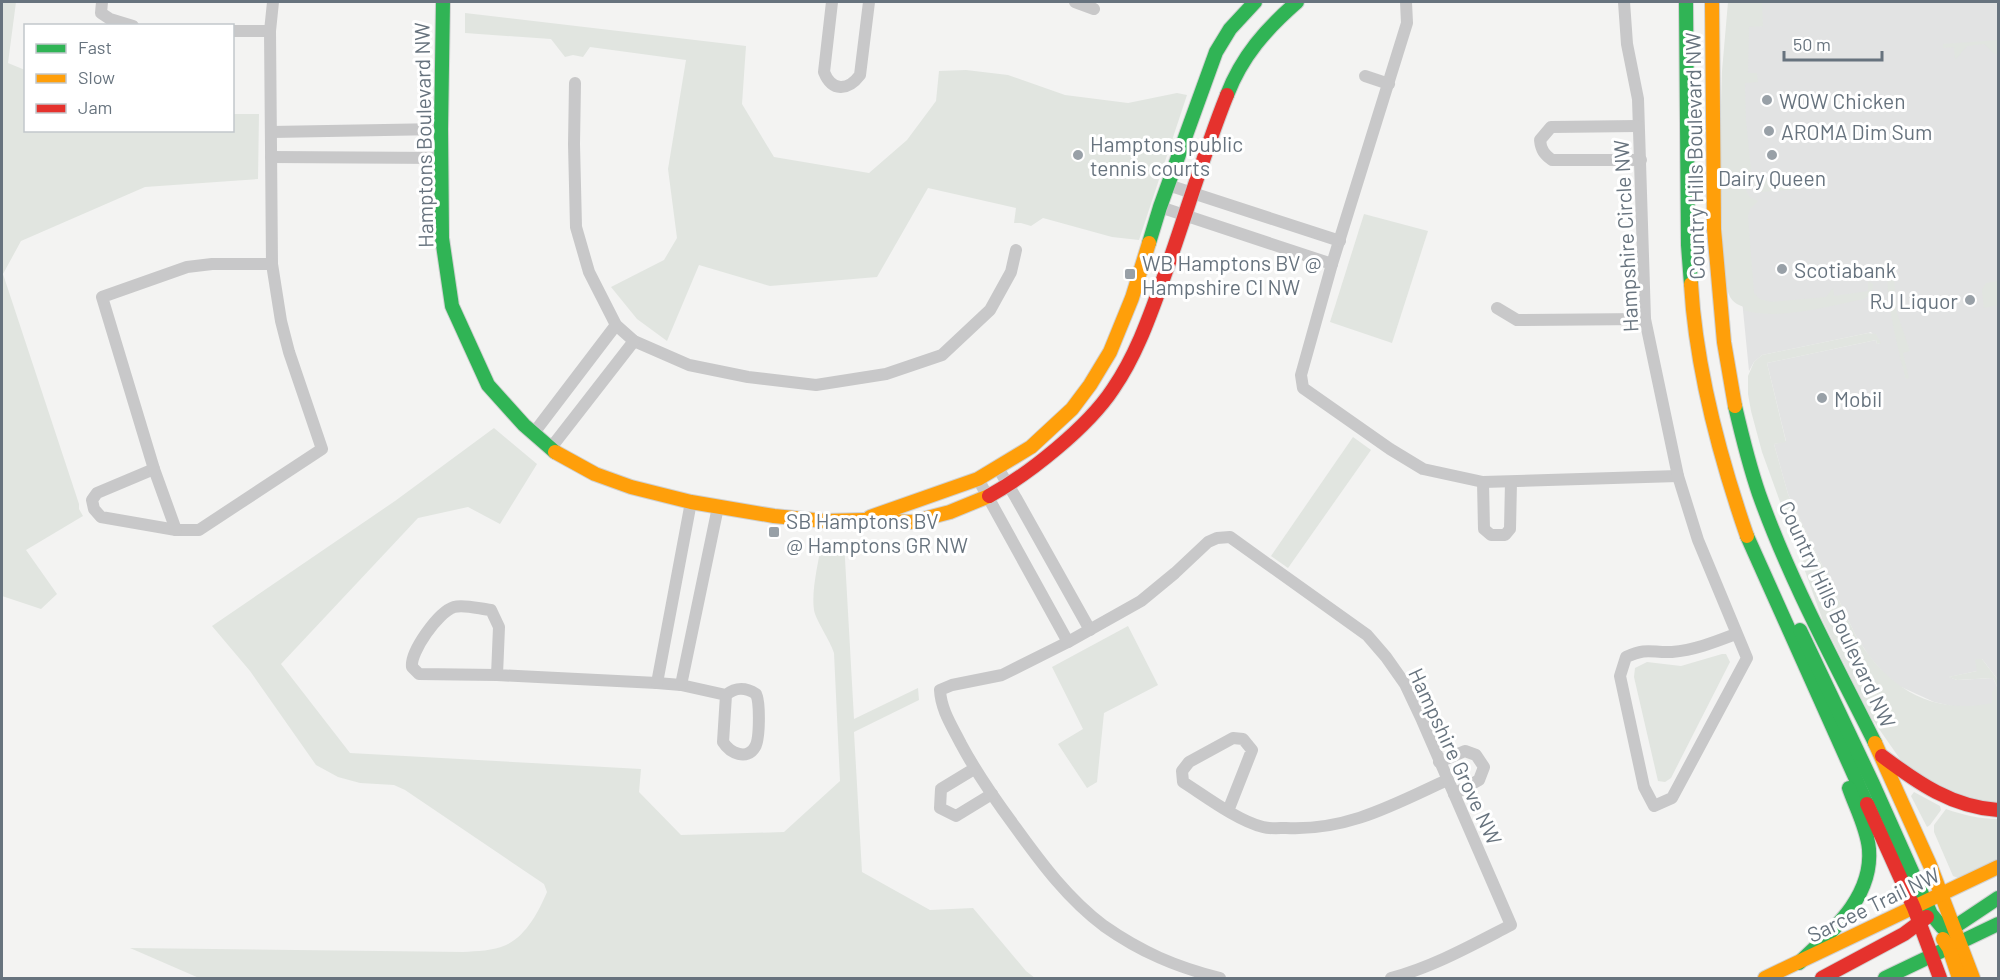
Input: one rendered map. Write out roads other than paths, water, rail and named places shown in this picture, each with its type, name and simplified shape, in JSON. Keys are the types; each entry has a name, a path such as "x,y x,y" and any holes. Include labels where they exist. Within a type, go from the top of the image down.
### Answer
{"main road":[{"name":"Hamptons Boulevard NW","path":"443,2 442,238 452,306 488,385 533,434 550,448 595,474 631,487 691,502 774,516 824,521 912,522 950,512 988,498 1009,485 1086,422 1113,390 1141,340 1219,115 1246,55 1277,19 1297,2"},
{"name":"Hamptons Boulevard NW","path":"864,520 907,502 978,479 1031,447 1072,409 1110,352 1132,298 1160,207 1216,52 1230,29 1255,2"},
{"name":"Country Hills Boulevard NW","path":"1686,2 1688,245 1695,329 1701,370 1726,476 1740,521 1832,730 1924,913 1932,956 1940,978"},
{"name":"Country Hills Boulevard NW","path":"1712,2 1714,229 1717,292 1733,404 1747,455 1779,545 1804,602 1923,846 1942,894 1950,937 1972,978"},
{"path":"1713,75 1724,2"},
{"path":"1758,563 1785,599 1873,784 1924,913 1950,937 1959,978"},
{"path":"1799,963 1834,929 1854,904 1866,880 1869,861 1869,847 1832,730"},
{"path":"1881,756 1940,795 1971,807 1998,810"},
{"name":"Sarcee Trail NW","path":"1765,978 1924,913 1942,894 1998,867"},
{"path":"1885,978 1932,956 1950,937 1998,898"},
{"path":"1822,978 1904,934 1924,913"},
{"path":"1950,937 1998,924"}],"street":[{"path":"102,2 100,13 126,24"},
{"path":"154,469 97,493 92,500 94,509 101,517 176,530 199,530 322,449 289,352 281,321 272,264 270,31 273,2"},
{"path":"832,2 824,72 827,80 840,88 854,83 860,75 869,2"},
{"path":"1075,2 1094,9"},
{"path":"1406,2 1407,23 1332,264 1301,375 1303,388 1390,449 1423,469 1483,482 1678,476"},
{"name":"Hampshire Circle NW","path":"1624,2 1627,44 1638,99 1645,319 1678,476 1698,540 1747,658 1672,798 1654,806 1644,787 1620,676 1626,657 1641,650 1672,652 1699,648 1736,634"},
{"path":"234,30 270,31"},
{"path":"1365,76 1389,84"},
{"path":"575,82 576,227 589,272 616,325 634,341 689,365 748,377 816,386 886,374 942,355 990,310 1011,272 1017,250"},
{"path":"1638,126 1551,128 1540,140 1540,147 1544,154 1552,160 1641,160"},
{"path":"271,132 441,129"},
{"path":"271,157 442,158"},
{"path":"1168,185 1340,241"},
{"path":"1160,207 1332,264"},
{"path":"176,530 154,469 102,297 187,267 212,264 272,264"},
{"path":"1497,308 1517,320 1645,319"},
{"path":"533,434 616,325"},
{"path":"550,448 634,341"},
{"path":"998,468 1090,630"},
{"path":"978,479 1068,642"},
{"path":"1483,482 1484,529 1491,536 1505,535 1510,529 1511,482"},
{"path":"657,683 691,502"},
{"path":"681,685 717,507"},
{"name":"Hampshire Grove NW","path":"1220,978 1192,971 1146,953 1104,925 1070,896 1044,867 974,769 941,706 940,690 952,685 1002,675 1090,630 1141,601 1208,542 1217,537 1230,537 1366,635 1386,657 1405,684 1511,926 1409,974 1391,978"},
{"path":"497,675 499,627 491,610 459,606 446,610 413,656 412,667 419,674 497,675 657,683 681,685 726,695 741,688 753,692 758,697 757,742 754,749 747,753 732,752 723,742 726,695"},
{"path":"1228,811 1252,750 1243,739 1233,738 1189,762 1182,771 1183,782 1228,811 1263,827 1297,829 1343,824 1369,816 1447,780"},
{"path":"1439,762 1465,751 1476,755 1484,767 1479,780 1454,794"},
{"path":"974,769 941,789 940,808 956,816 992,794"}],"place":[{"name":"WOW Chicken","path":"1767,100"},
{"name":"AROMA Dim Sum","path":"1769,131"},
{"name":"Hamptons public tennis courts","path":"1078,155"},
{"name":"Dairy Queen","path":"1772,155"},
{"name":"Scotiabank","path":"1782,269"},
{"name":"WB Hamptons BV @ Hampshire CI NW","path":"1130,274"},
{"name":"RJ Liquor","path":"1970,300"},
{"name":"Mobil","path":"1822,398"},
{"name":"SB Hamptons BV @ Hamptons GR NW","path":"774,532"}]}
